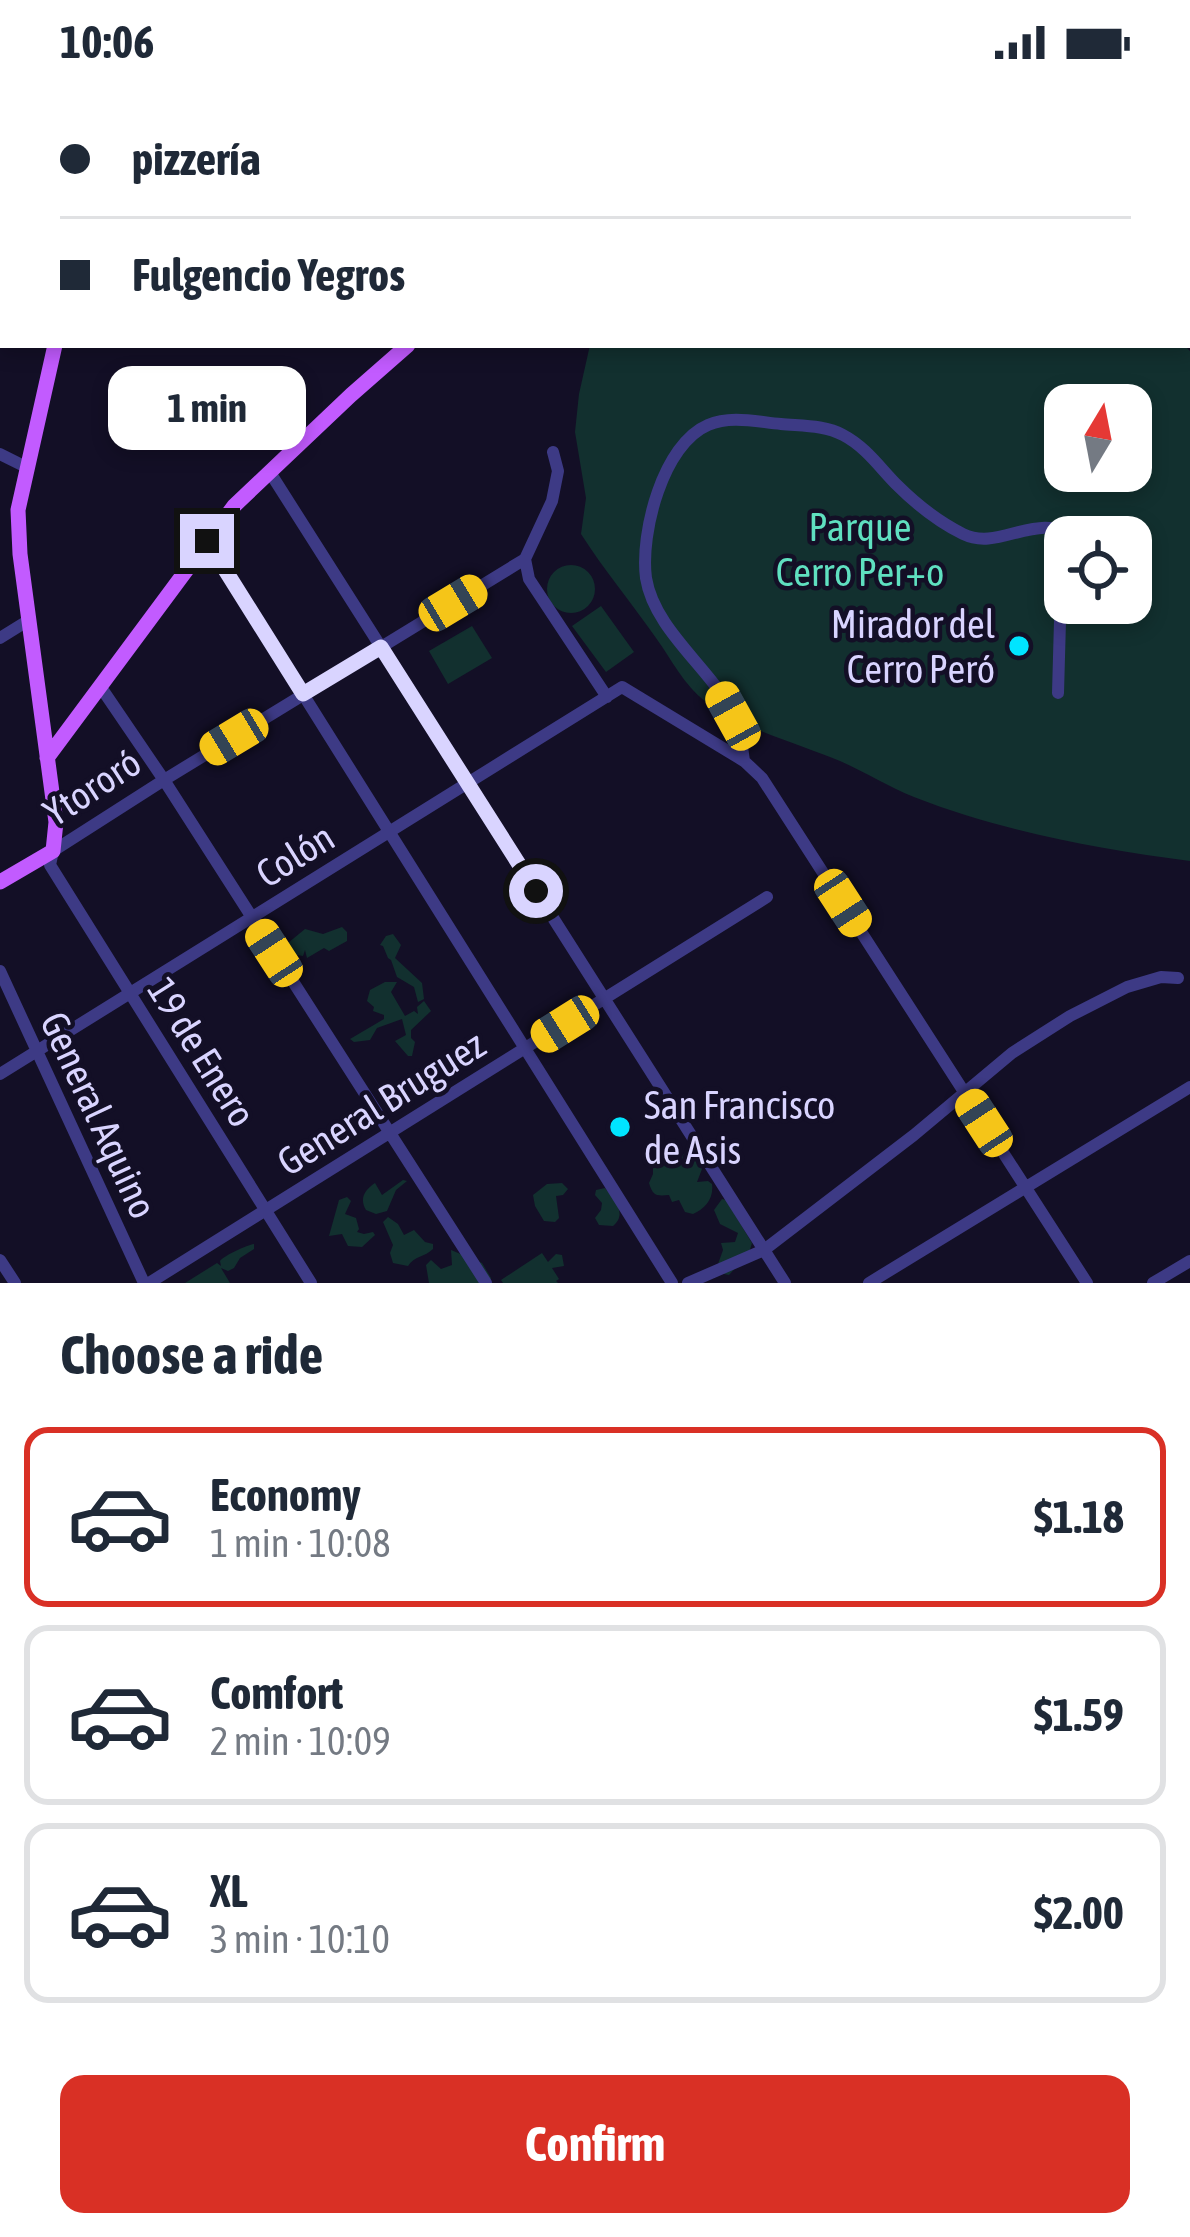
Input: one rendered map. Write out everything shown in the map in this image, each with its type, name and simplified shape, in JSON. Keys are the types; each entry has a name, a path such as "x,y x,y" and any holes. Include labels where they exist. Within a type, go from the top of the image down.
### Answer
{"main road":[{"path":"53,851 56,822 18,510 54,348"},
{"path":"47,758 234,506 405,348"},
{"name":"Ytororó","path":"0,882 53,851"}],"street":[{"path":"1044,527 988,538 968,537 923,508 842,434 728,419 708,425 678,449 651,512 645,546 647,585 667,624 722,694 740,734 744,760 762,778 1087,1283"},
{"path":"553,452 559,471 552,501 525,559 529,579 607,697"},
{"path":"0,454 28,468"},
{"path":"271,474 785,1283"},
{"path":"207,541 672,1283"},
{"name":"Ytororó","path":"53,851 525,559"},
{"path":"0,638 28,620"},
{"path":"1058,693 1060,624"},
{"path":"100,686 486,1283"},
{"name":"Colón","path":"0,1074 622,687 744,760"},
{"name":"19 de Enero","path":"53,851 50,865 311,1283"},
{"name":"General Bruguez","path":"147,1283 766,897"},
{"name":"General Aquino","path":"0,971 147,1283"},
{"path":"688,1283 764,1250 914,1136 1012,1053 1070,1016 1148,980 1178,978"},
{"path":"869,1283 1190,1087"},
{"path":"0,1260 15,1283"},
{"path":"1154,1283 1190,1261"}],"green space":[{"name":"Parque Cerro Per+o","path":"589,348 1187,348 1190,861 1120,851 981,820 905,793 720,711 684,680 581,534 586,498 575,432"},
{"path":"571,565 588,572 595,589 588,606 571,613 554,606 547,589 554,572"},
{"path":"601,606 634,652 606,672 572,626"},
{"path":"472,626 492,658 448,684 429,651"},
{"path":"342,927 347,941 307,958 305,950 303,956 297,955 299,967 289,966 271,937 278,933 288,943 305,929 323,934"},
{"path":"393,934 401,945 395,958 422,983 424,999 418,1002 414,987 397,977 380,945"},
{"path":"397,982 391,992 405,1016 418,1014 417,1007 424,1001 431,1011 411,1030 412,1056 395,1041 406,1035 402,1019 377,1028 370,1040 350,1039 384,1019 367,1001 370,990"},
{"path":"675,1150 698,1161 702,1169 697,1182 712,1184 708,1203 693,1214 685,1212 679,1200 672,1202 669,1195 656,1194 649,1183 653,1163 662,1153"},
{"path":"407,1181 396,1190 387,1211 366,1210 363,1198 371,1186 375,1183 382,1195"},
{"path":"562,1183 568,1189 556,1196 559,1218 544,1221 533,1195 547,1184"},
{"path":"605,1188 619,1211 613,1226 599,1225 595,1218 602,1203 596,1190"},
{"path":"347,1197 351,1201 345,1214 356,1218 357,1232 375,1235 362,1247 348,1246 342,1234 329,1236 339,1200"},
{"path":"722,1199 752,1243 729,1275 718,1264 721,1243 735,1242 738,1233 720,1224 714,1210"},
{"path":"388,1217 404,1235 414,1230 433,1249 408,1266 393,1263 393,1245 383,1222"},
{"path":"254,1244 234,1268 221,1268 230,1283 185,1283 217,1263 221,1266 220,1261 231,1253"},
{"path":"451,1250 482,1263 489,1283 429,1283 426,1265 431,1260 441,1269 452,1265"},
{"path":"542,1253 548,1262 562,1255 564,1266 552,1268 558,1283 503,1283 501,1280"}],"place":[{"name":"Mirador del Cerro Peró","path":"1019,646"},
{"name":"San Francisco de Asis","path":"620,1127"}],"route":[{"path":"207,541 303,694 381,647 536,891"}]}
